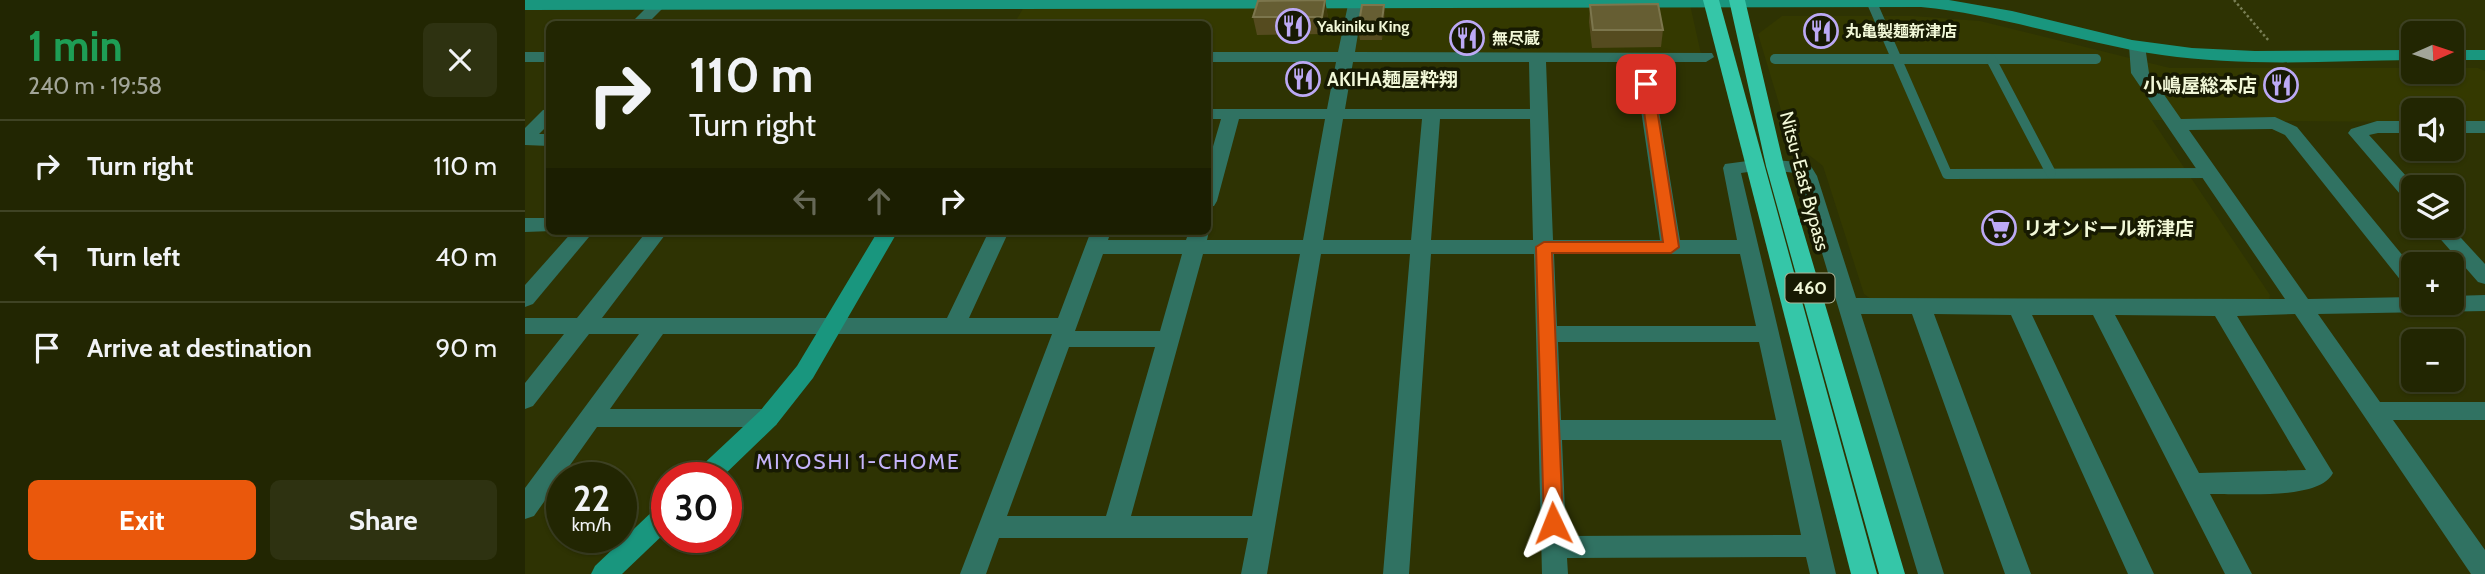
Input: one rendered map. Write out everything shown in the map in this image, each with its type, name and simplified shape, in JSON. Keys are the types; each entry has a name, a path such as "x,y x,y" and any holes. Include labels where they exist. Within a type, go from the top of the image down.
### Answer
{"highway":[{"name":"Nitsu-East Bypass","path":"1712,2 1892,574"},
{"name":"Nitsu-East Bypass","path":"1737,2 1765,166 1864,574"}],"street":[{"path":"525,5 660,2 1894,1 1990,10 2137,46 2191,53 2401,55"},
{"path":"641,21 660,2"},
{"path":"1005,21 1016,2"},
{"path":"1254,574 1355,3"},
{"path":"2137,46 2140,73 2485,572"},
{"path":"2464,55 2484,56"},
{"path":"525,57 546,57"},
{"path":"1211,57 1706,57"},
{"path":"1537,57 1555,574"},
{"path":"1642,57 1671,247"},
{"path":"1211,114 1539,114"},
{"path":"1211,187 1232,114"},
{"path":"1396,574 1431,114"},
{"path":"525,139 546,117"},
{"path":"2177,125 2275,123 2291,131 2401,267"},
{"path":"2401,127 2377,127 2357,133 2401,182"},
{"path":"2464,127 2485,127"},
{"path":"525,139 546,139"},
{"path":"1823,574 1732,168 1801,167 1808,176 1931,574"},
{"path":"525,225 546,225"},
{"path":"525,299 581,235"},
{"path":"525,400 655,235"},
{"path":"722,462 768,418 805,372 886,235"},
{"path":"954,326 997,235"},
{"path":"2450,238 2485,277"},
{"path":"973,574 1098,239 1197,239 1312,247 1749,247"},
{"path":"1115,528 1197,239"},
{"path":"2464,303 2485,303"},
{"path":"1847,306 2221,308 2401,304"},
{"path":"2017,305 2141,574"},
{"path":"1920,306 2018,574"},
{"path":"2100,307 2239,574"},
{"path":"2193,484 2308,481 2321,473 2221,308"},
{"path":"525,326 954,326 1168,339"},
{"path":"525,508 657,326"},
{"path":"1546,334 1769,334"},
{"path":"2374,411 2485,411"},
{"path":"590,418 768,418"},
{"path":"1550,430 1791,430"},
{"path":"990,527 1262,527"},
{"path":"604,574 651,529"},
{"path":"1554,547 1817,547"}],"lane":[{"path":"1872,3 1947,174 2210,173"},
{"path":"1775,59 2096,59"},
{"path":"1991,60 2051,173"}],"path":[{"path":"2234,0 2280,54"}],"shaded area":[{"path":"1028,0 1689,0 1701,54 1211,54 1211,21 1016,21"},
{"path":"1782,16 1914,16 1980,21 2170,68 2401,68 2401,84 2464,84 2464,68 2478,68 2485,71 2485,122 2464,122 2464,98 2401,98 2401,122 2152,120 2270,295 2269,300 1871,299 1864,294 1823,166 1790,140 1758,34"}],"building":[{"path":"1325,0 1322,17 1253,17 1258,1"},
{"path":"1658,4 1663,30 1593,30 1590,5"},
{"path":"1362,5 1384,5 1381,28 1358,28"}],"place":[{"name":"Yakiniku King","path":"1293,26"},
{"name":"丸亀製麺新津店","path":"1821,31"},
{"name":"無尽蔵","path":"1467,38"},
{"name":"AKIHA麺屋粋翔","path":"1303,79"},
{"name":"小嶋屋総本店","path":"2281,85"},
{"name":"リオンドール新津店","path":"1999,228"}],"district":[{"name":"MIYOSHI 1-CHOME","path":"858,462"}],"route":[{"path":"1553,523 1544,247 1671,247 1646,84"}]}
